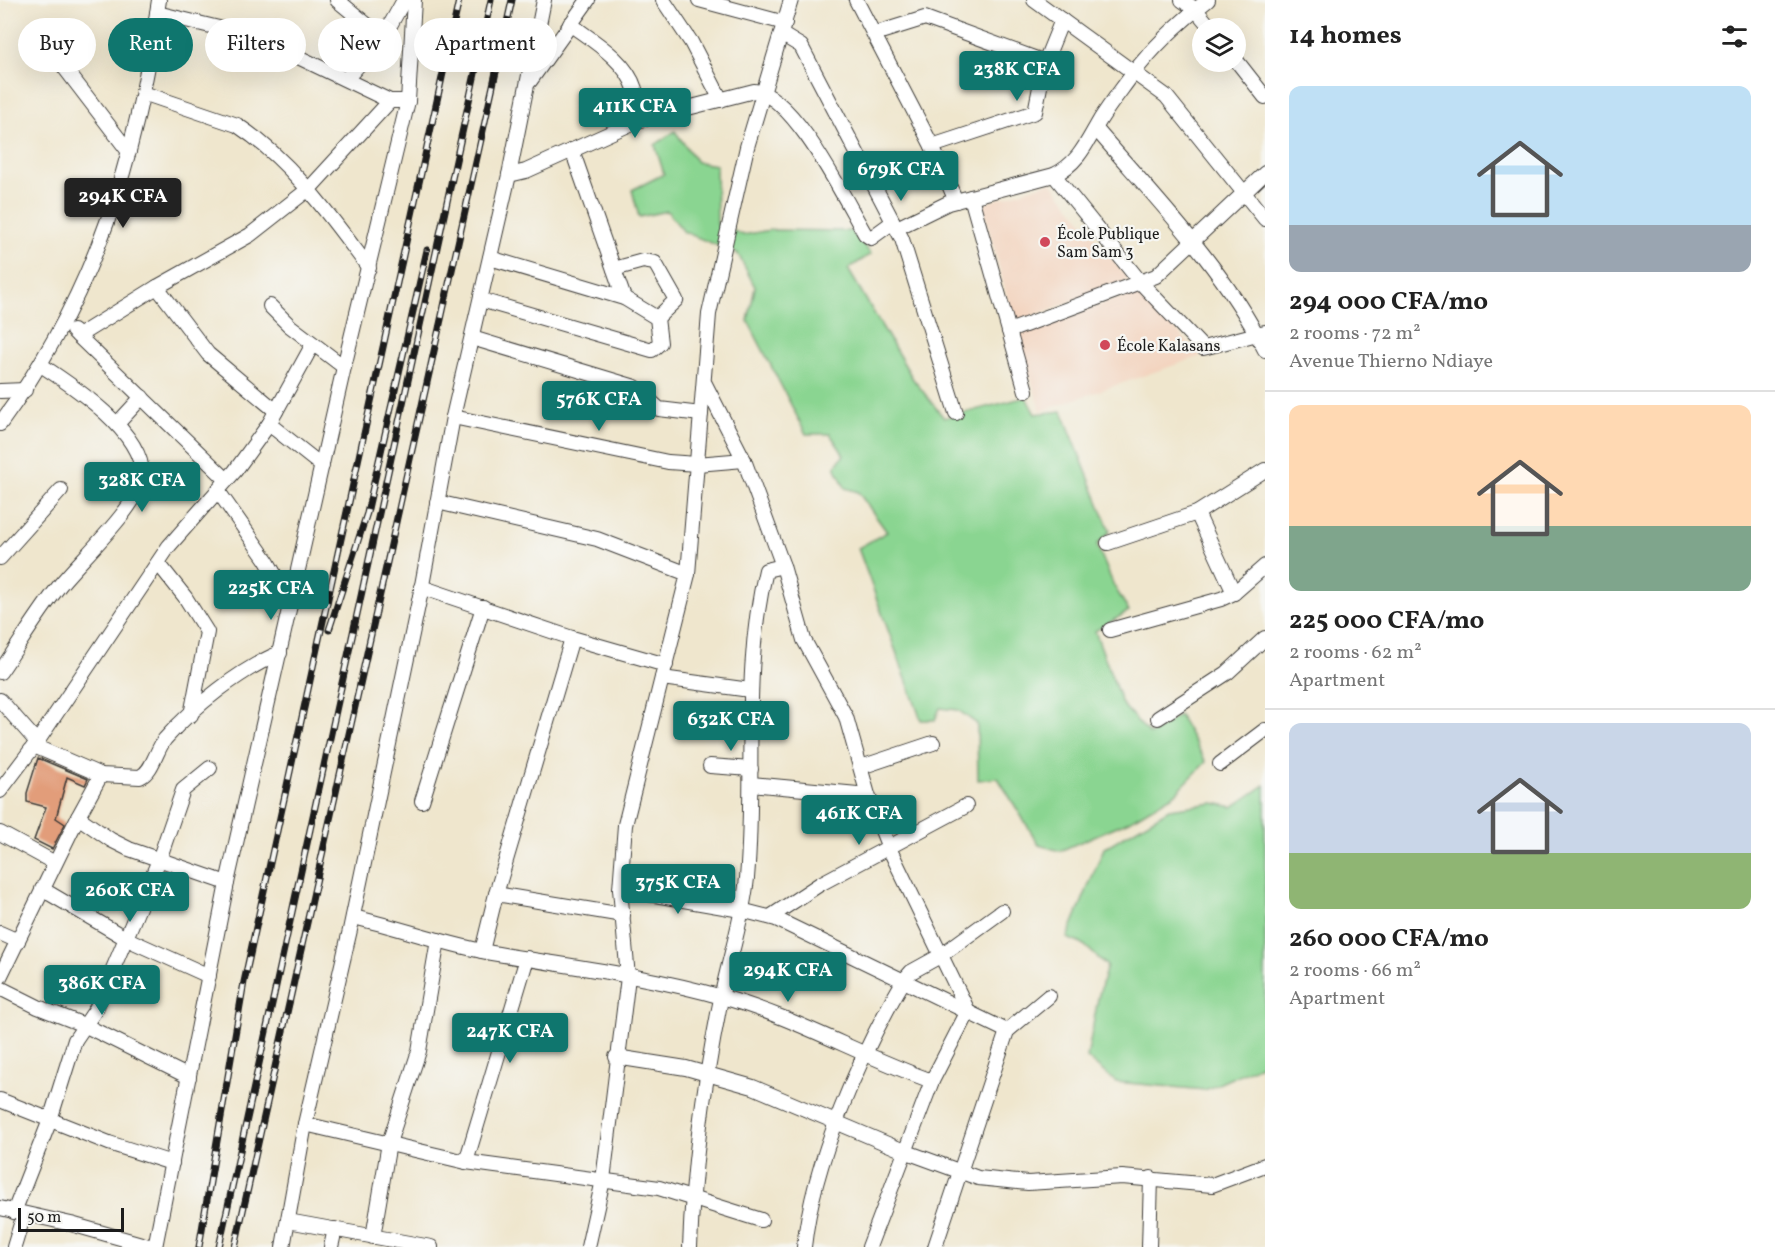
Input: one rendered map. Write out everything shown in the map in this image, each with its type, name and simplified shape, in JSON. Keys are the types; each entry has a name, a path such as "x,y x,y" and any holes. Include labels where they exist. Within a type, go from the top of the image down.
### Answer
{"street":[{"path":"337,0 359,18"},
{"path":"394,18 404,0"},
{"path":"13,1211 71,1224 153,1247 172,1163 227,883 344,367 408,101 414,0"},
{"path":"284,1247 306,1124 353,917 422,587 453,417 509,175 544,0"},
{"path":"526,88 588,0"},
{"path":"663,0 691,42 721,100"},
{"path":"699,0 783,29 801,46 895,225 956,413"},
{"path":"588,1247 603,1180 616,1057 628,976 620,889 626,825 688,574 709,315 747,147 791,0"},
{"path":"856,0 932,146 956,201"},
{"path":"1034,0 1166,96 1265,219"},
{"path":"1182,0 1196,9 1203,18"},
{"path":"509,175 526,171 637,122 754,91 765,92 784,107 806,135 865,234 871,237 956,201 1054,175 1073,163 1134,72 1196,9 1208,0"},
{"path":"0,424 41,365 63,323 108,224 143,93 158,7 249,36 390,101 408,101"},
{"path":"874,34 925,18 1045,62"},
{"path":"932,146 976,130 1032,115 1037,107 1045,62 1062,20"},
{"path":"570,24 614,58 631,79 636,91 637,122"},
{"path":"68,72 129,152"},
{"path":"346,79 352,72"},
{"path":"1245,72 1265,97"},
{"path":"143,93 237,125 310,189 369,268"},
{"path":"78,336 157,287 250,235 310,189 390,101"},
{"path":"1096,129 1194,243 1261,334 1265,350"},
{"path":"572,150 624,298"},
{"path":"1009,331 1142,284 1156,276 1194,243 1265,173"},
{"path":"1054,175 1142,284 1203,348 1261,334"},
{"path":"971,197 1026,391"},
{"path":"490,258 624,298 657,318"},
{"path":"614,270 643,261 655,263 676,296 676,300 657,318"},
{"path":"157,287 208,354 322,466"},
{"path":"481,300 652,350 660,344 657,318"},
{"path":"270,306 313,344 344,367"},
{"path":"63,323 227,480"},
{"path":"472,338 635,387 659,409 701,414"},
{"path":"0,791 35,744 169,546 227,480 273,418 313,344"},
{"path":"0,672 59,587 130,504 140,488 142,476 140,461 117,424 86,395 41,365"},
{"path":"705,384 744,460 783,566 804,640 841,704 868,795 889,848 939,956 968,1011"},
{"path":"0,391 25,390"},
{"path":"117,424 142,397"},
{"path":"453,417 668,462 697,464 744,460"},
{"path":"1108,543 1197,513 1265,470"},
{"path":"0,558 61,490"},
{"path":"218,491 267,561 291,604"},
{"path":"437,502 597,539 688,574"},
{"path":"1197,513 1234,592"},
{"path":"158,563 185,597 207,632 191,715"},
{"path":"690,1247 693,1198 710,1073 722,997 747,878 751,784 750,690 765,573 768,569 783,566"},
{"path":"1110,630 1221,599 1263,572"},
{"path":"422,587 664,672 750,690"},
{"path":"422,801 483,607"},
{"path":"482,951 496,894 572,638"},
{"path":"1158,718 1227,673 1265,638"},
{"path":"0,700 35,744 101,775 134,778 144,776 159,746 191,715 253,664 280,653"},
{"path":"1220,764 1265,730"},
{"path":"861,767 933,743"},
{"path":"710,766 751,768"},
{"path":"14,1247 13,1211 50,1120 75,1040 96,1009 127,939 159,860 183,790 210,768"},
{"path":"0,977 101,775"},
{"path":"751,784 868,795"},
{"path":"770,917 820,884 966,806"},
{"path":"78,817 111,840 159,860 227,883"},
{"path":"0,833 55,863"},
{"path":"42,889 127,939 209,976"},
{"path":"620,889 770,917 1007,1031"},
{"path":"496,894 623,915"},
{"path":"804,1247 810,1207 837,1123 865,1054 904,980 911,972 939,956 1002,911"},
{"path":"353,917 482,951 628,976 722,997 775,1015 933,1081"},
{"path":"0,933 18,941"},
{"path":"373,1237 389,1143 419,1052 438,940"},
{"path":"466,1162 527,958"},
{"path":"0,988 38,1007 84,1025 189,1077"},
{"path":"934,1247 1007,1031 1048,996"},
{"path":"869,1247 904,1151 933,1081 968,1011"},
{"path":"616,1057 710,1073 753,1087 958,1173 1002,1182 1151,1178 1212,1185 1265,1165"},
{"path":"0,1100 109,1143 172,1163"},
{"path":"306,1124 466,1162 659,1188 760,1220"},
{"path":"1149,1247 1151,1178"},
{"path":"288,1221 412,1246 431,1247"},
{"path":"331,1247 334,1229"}],"shaded area":[{"name":"École Publique Sam Sam 3","path":"1051,182 1129,280 1014,323 982,204"},
{"name":"École Kalasans","path":"1139,291 1201,356 1041,411 1017,334"}],"green space":[{"path":"675,131 697,162 716,165 717,224 743,235 770,230 852,231 871,254 848,269 913,379 944,418 1026,397 1035,414 1062,411 1110,531 1097,545 1114,586 1129,611 1095,631 1122,704 1150,735 1179,715 1206,762 1175,794 1131,820 1060,851 1039,845 998,778 978,780 977,724 958,710 940,708 935,720 921,720 858,548 887,532 858,492 845,488 835,466 844,455 830,434 806,434 748,321 755,287 738,254 684,232 667,211 639,217 632,190 664,174 655,145"},
{"path":"1265,785 1265,1063 1205,1090 1116,1082 1087,1058 1098,998 1107,966 1084,945 1067,938 1104,848 1169,809 1214,803 1233,807"}],"building":[{"path":"38,758 88,779 85,785 67,777 56,818 65,824 52,849 34,840 46,807 27,802 27,793"}],"railway":[{"path":"199,1247 244,982 459,0"},
{"path":"219,1247 491,0"},
{"path":"235,1247 512,0"},
{"path":"329,630 367,513 427,250"}],"place":[{"name":"École Publique Sam Sam 3","path":"1045,242"},
{"name":"École Kalasans","path":"1105,345"}]}
